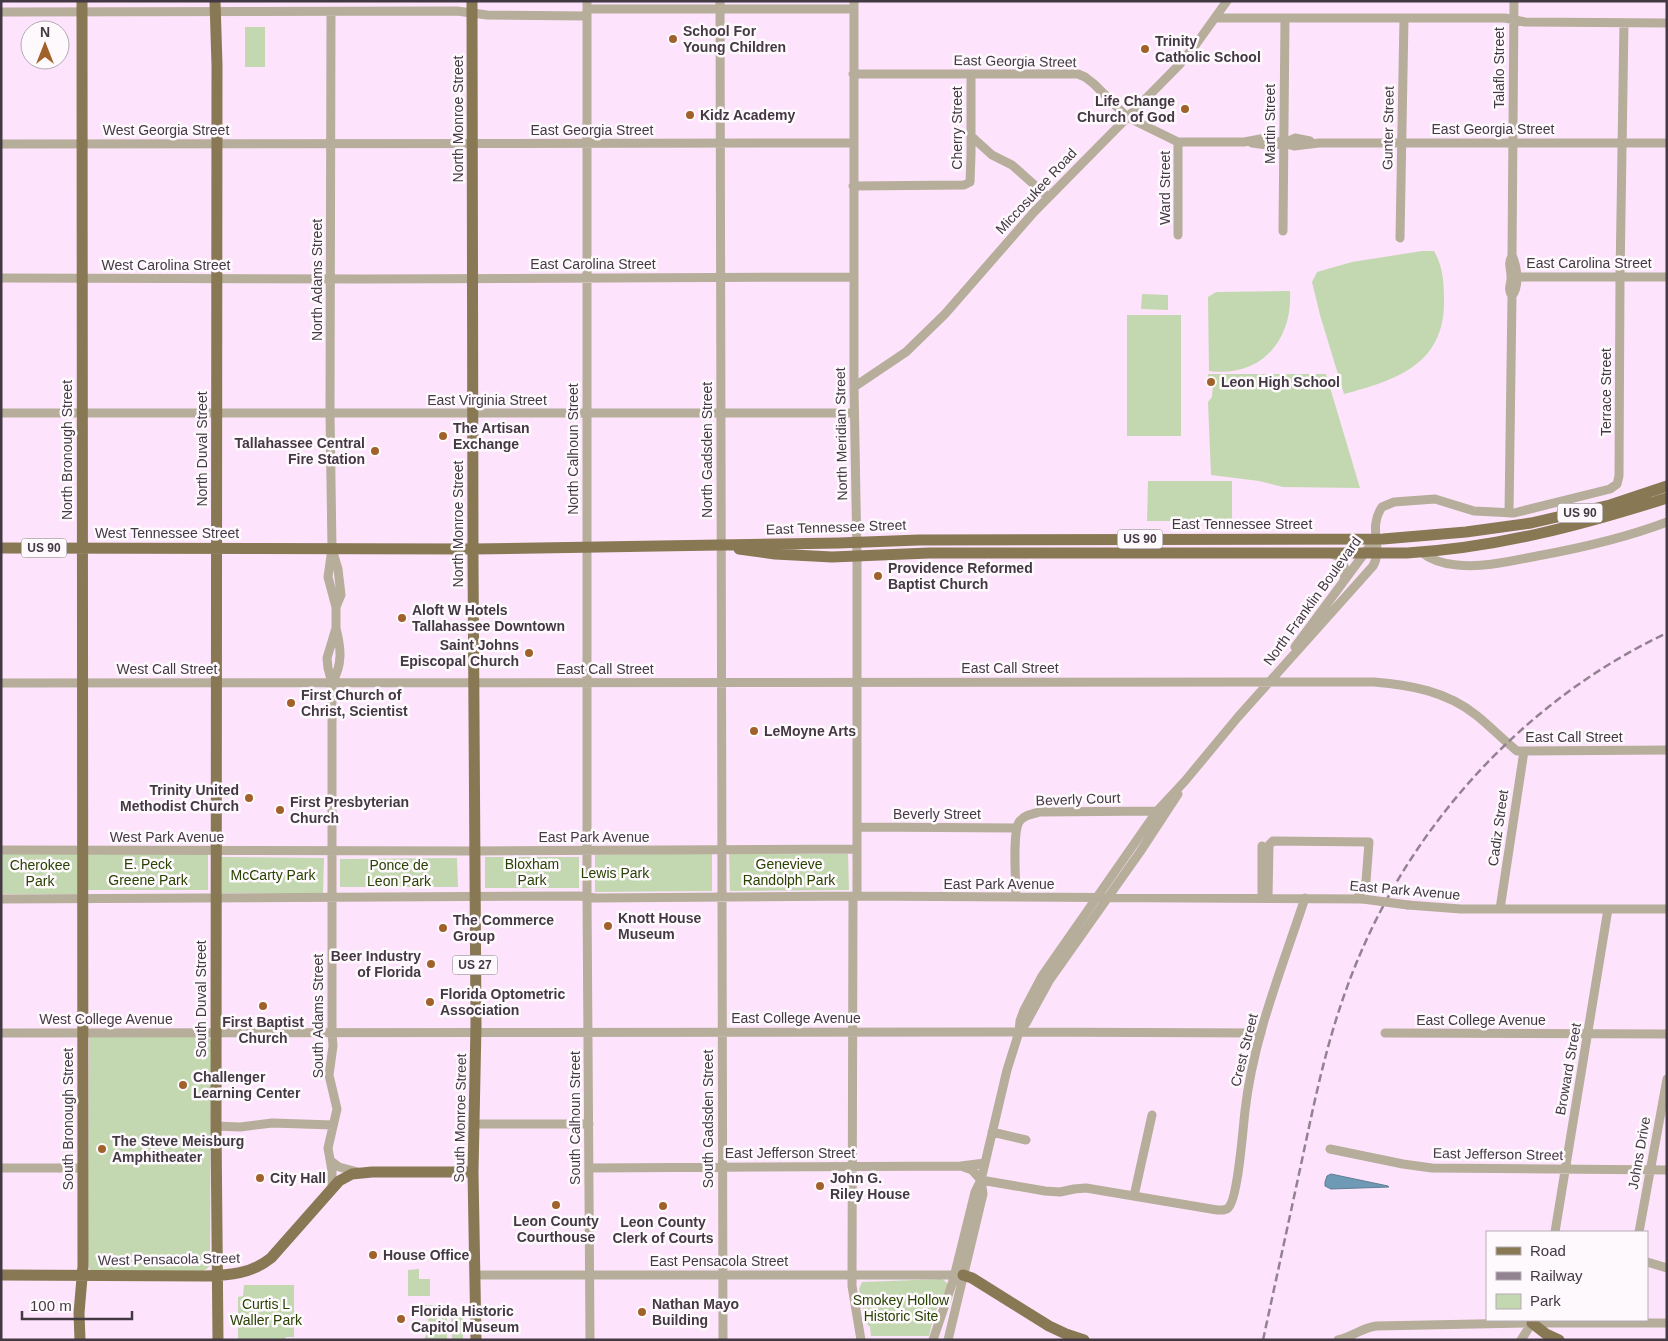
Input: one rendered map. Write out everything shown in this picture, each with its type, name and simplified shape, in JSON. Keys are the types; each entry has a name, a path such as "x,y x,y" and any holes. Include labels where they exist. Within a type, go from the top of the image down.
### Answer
{"main road":[{"name":"North Bronough Street","path":"82,6 83,899"},
{"name":"North Duval Street","path":"215,7 218,548 216,898"},
{"name":"North Monroe Street","path":"472,7 474,414 472,549 475,897"},
{"name":"East Tennessee Street","path":"332,549 472,549 974,540 1375,539 1458,533 1531,523 1599,508 1667,486"},
{"name":"East Tennessee Street","path":"721,544 754,552 775,554 857,556 974,553 1421,552 1483,545 1539,534 1602,518 1667,498"},
{"path":"1128,553 1129,539"},
{"path":"974,540 974,553"},
{"name":"West Tennessee Street","path":"1,548 332,549"},
{"name":"South Monroe Street","path":"475,897 474,1172 476,1340"},
{"name":"South Duval Street","path":"216,898 218,1340"},
{"name":"South Bronough Street","path":"80,1340 83,1168 83,899"},
{"path":"361,1172 474,1172"},
{"name":"West Pensacola Street","path":"1,1276 217,1275 248,1272 262,1266 276,1254 332,1188 347,1177 361,1172"},
{"path":"959,1275 972,1278 1049,1326 1084,1340"},
{"path":"1533,1321 1546,1334 1559,1340"}],"street":[{"name":"Miccosukee Road","path":"854,387 906,352 945,314 1048,197 1179,64 1216,18 1227,1"},
{"name":"Talaflo Street","path":"1509,514 1512,296 1509,286 1514,277 1508,262 1512,256 1514,1"},
{"path":"1,12 82,6 215,7 331,12 457,11 472,7 487,15 586,9 720,5 854,5"},
{"name":"North Gadsden Street","path":"720,5 721,898"},
{"name":"North Meridian Street","path":"854,5 857,849 852,1032 852,1289 861,1340"},
{"name":"North Calhoun Street","path":"586,9 587,896"},
{"name":"North Adams Street","path":"331,12 330,413 332,549 338,569 341,590 336,608 336,628 340,643 340,656 338,672 332,682 332,898"},
{"path":"1216,18 1506,18 1524,22 1667,23"},
{"name":"Martin Street","path":"1283,231 1285,18"},
{"name":"Gunter Street","path":"1400,238 1404,18"},
{"name":"Terrace Street","path":"1375,539 1378,512 1383,506 1394,502 1438,499 1474,511 1509,514 1610,489 1617,484 1619,457 1624,23"},
{"name":"East Georgia Street","path":"854,74 1078,74 1094,84 1127,117 1178,142 1244,142 1267,145 1284,142 1294,146 1319,142 1667,143"},
{"name":"Cherry Street","path":"854,186 964,185 970,182 971,74"},
{"path":"971,136 992,155 1012,165 1048,197"},
{"name":"Ward Street","path":"1178,142 1178,235"},
{"name":"East Georgia Street","path":"331,144 853,143"},
{"name":"West Georgia Street","path":"1,144 331,144"},
{"name":"East Carolina Street","path":"331,279 854,277"},
{"name":"East Carolina Street","path":"1514,277 1667,277"},
{"name":"West Carolina Street","path":"1,278 331,279"},
{"name":"East Virginia Street","path":"1,413 854,413"},
{"name":"East Tennessee Street","path":"1421,552 1436,560 1455,565 1499,563 1586,546 1667,522"},
{"name":"North Franklin Boulevard","path":"1270,683 1375,539"},
{"name":"North Franklin Boulevard","path":"1019,1032 1023,1012 1033,990 1157,811 1371,568 1376,560 1377,553 1375,539"},
{"path":"1330,553 1337,556 1343,562 1345,569 1344,580"},
{"name":"East Call Street","path":"332,682 1374,682 1420,688 1451,699 1474,714 1517,751 1667,750"},
{"name":"West Call Street","path":"1,683 332,682"},
{"name":"Cadiz Street","path":"1500,909 1524,751"},
{"name":"North Franklin Boulevard","path":"1019,1032 1049,981 1161,822 1185,781"},
{"name":"Beverly Court","path":"1017,828 1020,821 1026,816 1040,812 1157,811"},
{"name":"Beverly Street","path":"857,827 1017,828"},
{"path":"1016,898 1017,828"},
{"path":"1265,898 1269,845 1272,841 1369,842 1366,881 1360,899"},
{"path":"1262,846 1265,898"},
{"name":"East Park Avenue","path":"332,851 474,852 857,849"},
{"name":"West Park Avenue","path":"1,850 332,851"},
{"name":"East Park Avenue","path":"332,898 587,896 596,898 855,896 1305,898 1360,899 1461,909 1667,910"},
{"name":"South Calhoun Street","path":"587,896 590,1340"},
{"path":"1,899 332,898"},
{"name":"South Adams Street","path":"332,898 333,1046 329,1076 337,1109 328,1148 331,1161 332,1188"},
{"name":"South Gadsden Street","path":"721,898 723,1340"},
{"name":"Crest Street","path":"1134,1196 1217,1210 1229,1208 1239,1164 1254,1058 1305,898"},
{"name":"Broward Street","path":"1555,1231 1608,910"},
{"path":"933,1340 959,1275 983,1194 981,1180 1008,1064 1019,1032"},
{"name":"East College Avenue","path":"332,1033 1261,1033"},
{"name":"West College Avenue","path":"1,1034 332,1033"},
{"name":"East College Avenue","path":"1385,1033 1667,1034"},
{"name":"Johns Drive","path":"1639,1231 1667,1079"},
{"path":"960,1166 972,1170 981,1180 1045,1191 1060,1192 1074,1188 1086,1188 1134,1196 1152,1115"},
{"path":"216,1126 240,1127 272,1123 333,1125"},
{"path":"474,1124 589,1124"},
{"path":"992,1132 1026,1140"},
{"name":"East Jefferson Street","path":"1330,1149 1432,1168 1667,1170"},
{"path":"331,1161 339,1167 361,1172"},
{"name":"East Jefferson Street","path":"589,1168 960,1166 985,1164"},
{"path":"1,1168 83,1168"},
{"path":"1648,1262 1667,1268"},
{"name":"East Pensacola Street","path":"475,1274 959,1275"},
{"path":"948,1340 959,1275"},
{"path":"1338,1340 1372,1326 1533,1321 1667,1323"},
{"path":"1521,1340 1533,1321"}],"green space":[{"path":"245,27 265,27 265,67 245,67"},
{"path":"1422,251 1434,251 1439,263 1444,287 1442,322 1436,340 1427,354 1414,366 1399,375 1364,389 1344,394 1312,282 1317,272 1352,262"},
{"path":"1290,291 1290,309 1286,325 1279,340 1270,352 1258,362 1244,368 1228,372 1209,371 1208,297 1216,292"},
{"path":"1142,294 1168,295 1168,310 1141,309"},
{"path":"1127,315 1181,315 1181,436 1127,436"},
{"path":"1208,374 1326,374 1360,488 1283,487 1259,481 1211,475 1208,402 1212,397 1213,384 1208,379"},
{"path":"1148,481 1232,481 1232,521 1147,521"},
{"name":"Cherokee Park","path":"78,852 78,894 1,894 1,853"},
{"name":"Lewis Park","path":"712,853 712,891 595,892 595,855"},
{"name":"E. Peck Greene Park","path":"88,854 208,854 208,890 88,890"},
{"name":"Genevieve Randolph Park","path":"729,854 848,854 849,890 730,891"},
{"name":"McCarty Park","path":"222,857 324,858 323,893 222,893"},
{"name":"Bloxham Park","path":"485,857 579,857 579,888 485,888"},
{"name":"Ponce de Leon Park","path":"457,858 458,887 340,887 340,859"},
{"path":"207,1036 211,1040 210,1266 204,1271 94,1271 89,1269 89,1037"},
{"path":"419,1269 419,1279 430,1279 430,1296 408,1296 408,1270"},
{"name":"Smokey Hollow Historic Site","path":"942,1279 947,1283 947,1287 934,1315 929,1336 871,1336 870,1327 865,1322 859,1289 862,1282"},
{"name":"Curtis L Waller Park","path":"244,1285 294,1285 294,1337 286,1337 285,1340 238,1340 238,1297 243,1296"},
{"path":"423,1305 447,1305 447,1340 424,1340 430,1326"},
{"path":"451,1314 463,1314 463,1340 452,1340"}],"water":[{"path":"1331,1174 1389,1187 1331,1189 1325,1186 1325,1182 1327,1176"}],"railway":[{"path":"1263,1340 1316,1096 1332,1032 1346,990 1369,933 1398,879 1432,828 1471,780 1514,736 1562,697 1613,662 1667,633"}],"place":[{"name":"School For Young Children","path":"673,39"},
{"name":"Trinity Catholic School","path":"1145,49"},
{"name":"Life Change Church of God","path":"1185,109"},
{"name":"Kidz Academy","path":"690,115"},
{"name":"Leon High School","path":"1211,382"},
{"name":"The Artisan Exchange","path":"443,436"},
{"name":"Tallahassee Central Fire Station","path":"375,451"},
{"name":"Providence Reformed Baptist Church","path":"878,576"},
{"name":"Aloft W Hotels Tallahassee Downtown","path":"402,618"},
{"name":"Saint Johns Episcopal Church","path":"529,653"},
{"name":"First Church of Christ, Scientist","path":"291,703"},
{"name":"LeMoyne Arts","path":"754,731"},
{"name":"Trinity United Methodist Church","path":"249,798"},
{"name":"First Presbyterian Church","path":"280,810"},
{"name":"Knott House Museum","path":"608,926"},
{"name":"The Commerce Group","path":"443,928"},
{"name":"Beer Industry of Florida","path":"431,964"},
{"name":"Florida Optometric Association","path":"430,1002"},
{"name":"First Baptist Church","path":"263,1006"},
{"name":"Challenger Learning Center","path":"183,1085"},
{"name":"The Steve Meisburg Amphitheater","path":"102,1149"},
{"name":"City Hall","path":"260,1178"},
{"name":"John G. Riley House","path":"820,1186"},
{"name":"Leon County Courthouse","path":"556,1205"},
{"name":"Leon County Clerk of Courts","path":"663,1206"},
{"name":"House Office","path":"373,1255"},
{"name":"Nathan Mayo Building","path":"642,1312"},
{"name":"Florida Historic Capitol Museum","path":"401,1319"}]}
